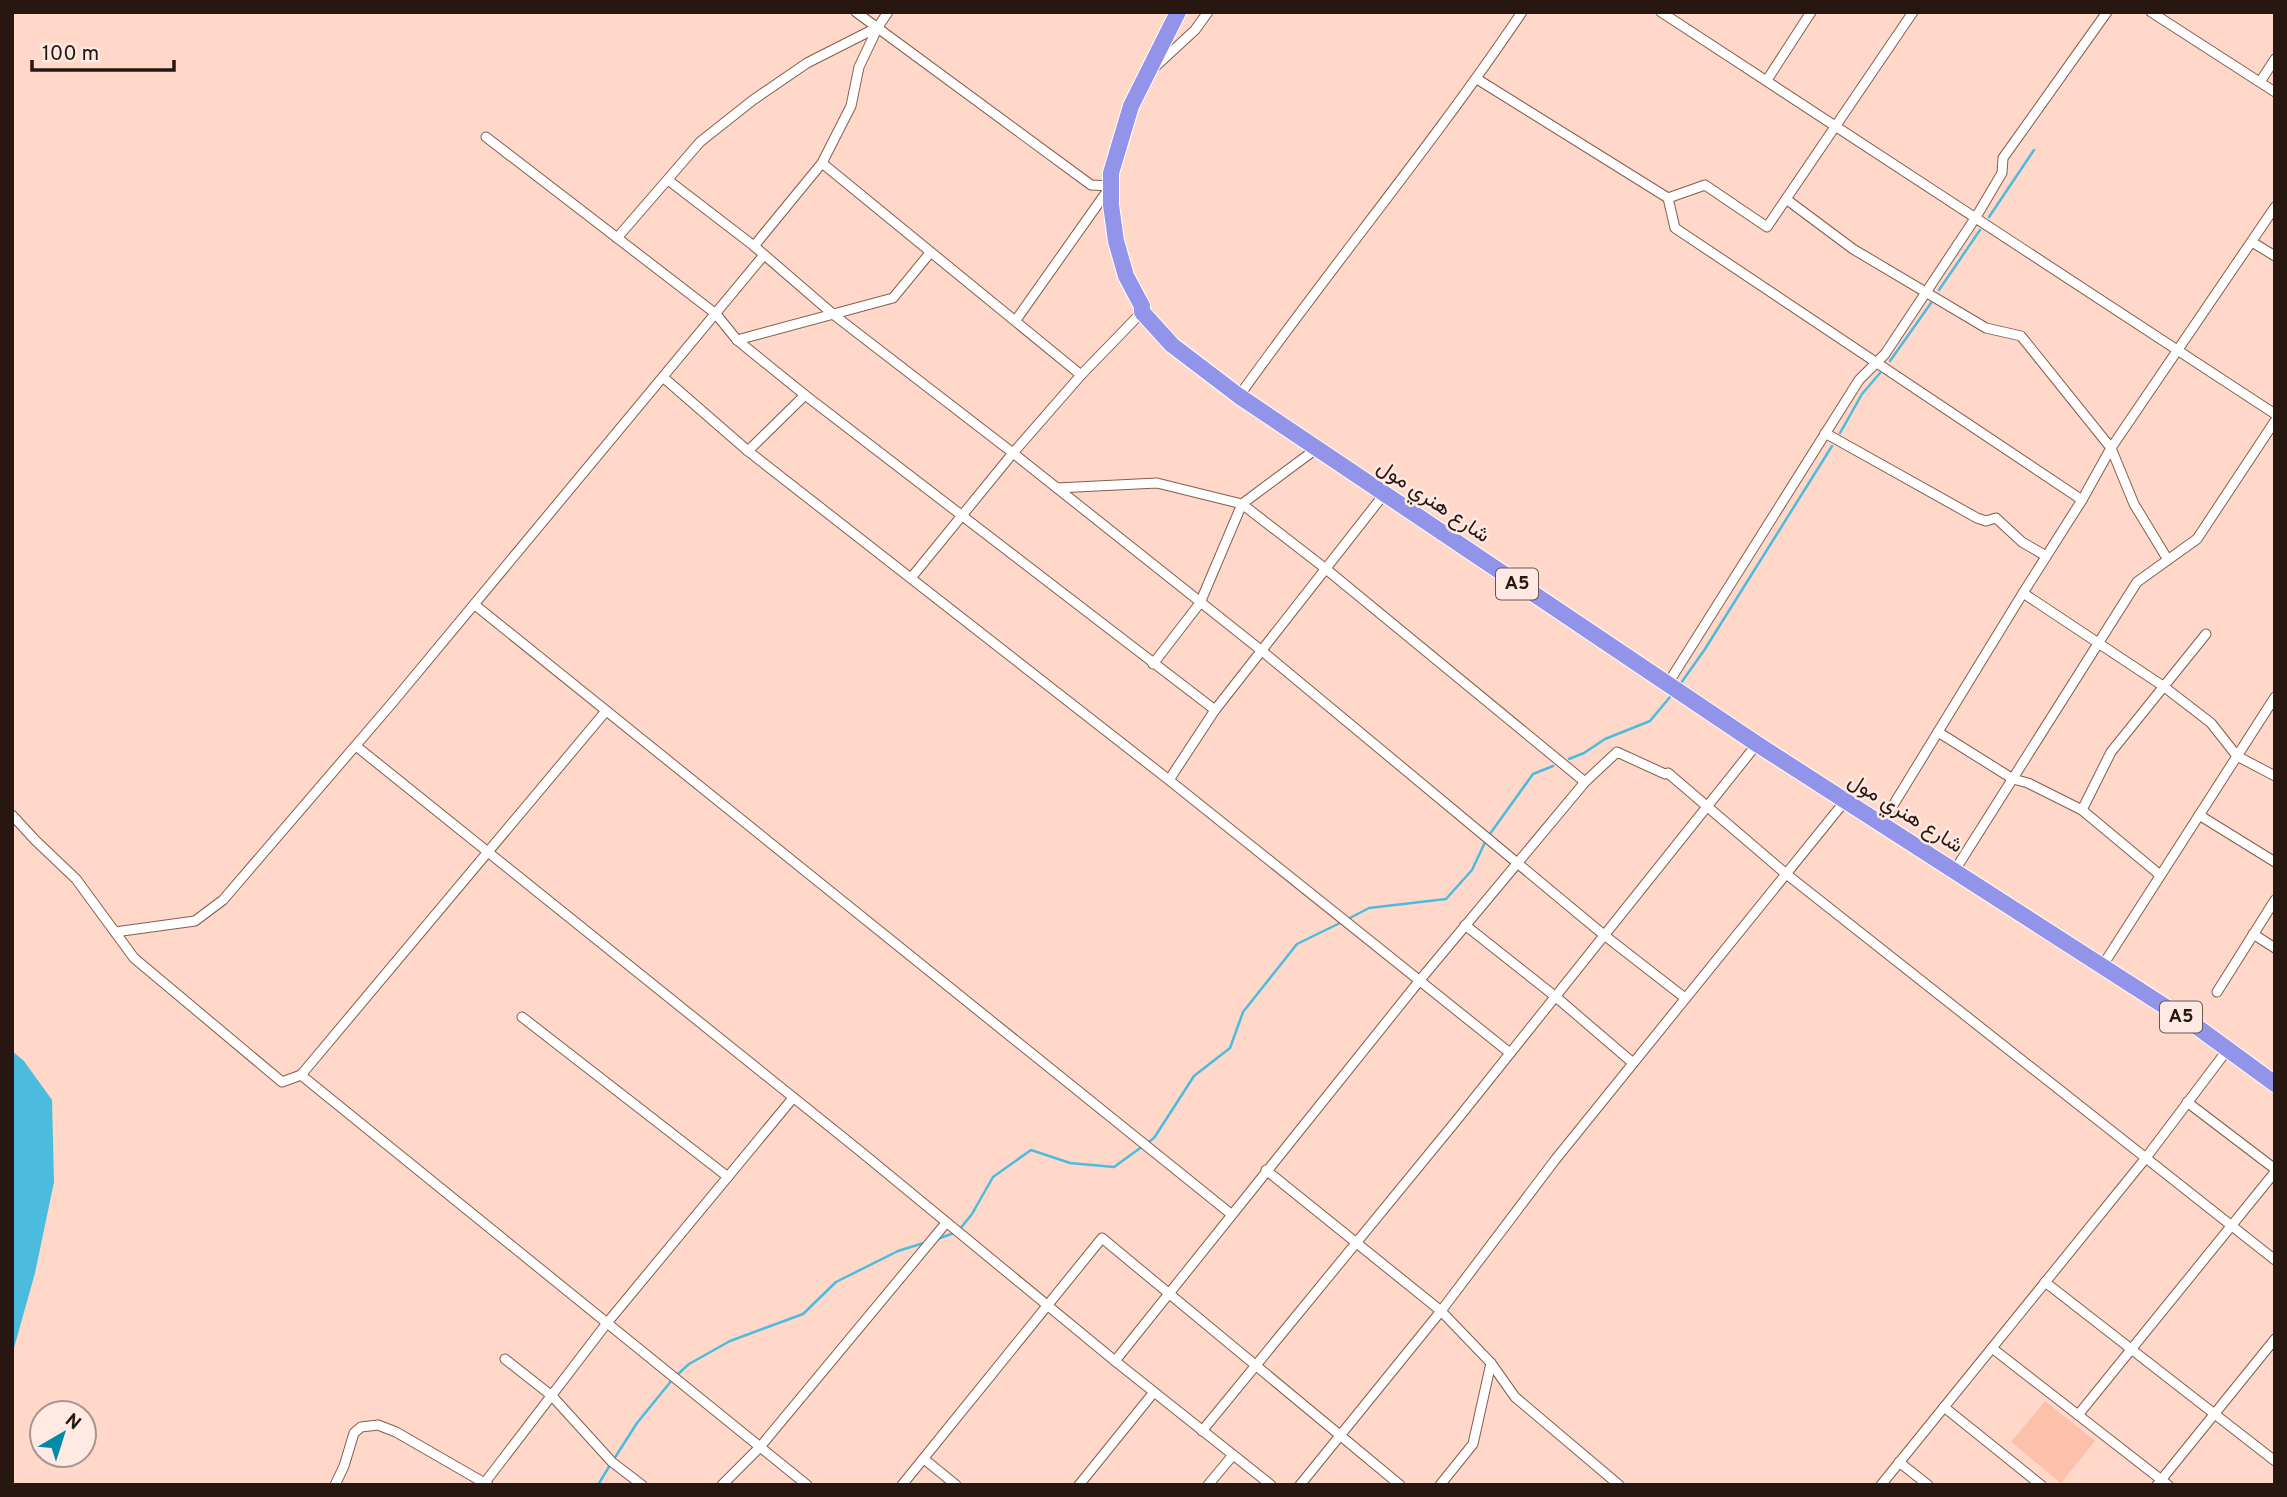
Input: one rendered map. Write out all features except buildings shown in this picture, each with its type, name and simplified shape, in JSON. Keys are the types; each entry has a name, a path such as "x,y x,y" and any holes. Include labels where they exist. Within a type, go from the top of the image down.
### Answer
{"highway":[{"name":"شارع هنري مول","path":"1178,12 1132,106 1111,173 1111,205 1116,241 1126,276 1142,306 1142,312 1172,345 1239,396 1316,449 1667,685 1881,825 2103,965"},
{"name":"A5","path":"2103,965 2275,1084"}],"street":[{"path":"856,12 1091,185 1111,186"},
{"path":"754,246 822,163 851,106 859,67 888,12"},
{"path":"1147,75 1195,30 1208,12"},
{"path":"1239,396 1279,339 1477,79 1522,12"},
{"path":"1661,12 2275,414"},
{"path":"1767,80 1811,12"},
{"path":"1668,198 1705,184 1767,226 1913,12"},
{"path":"1667,685 1859,380 1885,354 1976,217 2002,173 2003,158 2107,12"},
{"path":"2151,12 2275,92"},
{"path":"617,238 700,142 807,62 878,27"},
{"path":"2260,82 2275,59"},
{"path":"1477,79 1668,198 1675,228 2082,500"},
{"path":"486,137 716,314 737,340 805,395 1216,710"},
{"path":"822,163 1081,375"},
{"path":"668,180 754,246 834,315 1262,651 1517,864 1685,998"},
{"path":"1016,320 1111,186"},
{"path":"1786,198 1853,249 1986,328 2021,336 2111,448 2134,504 2168,560"},
{"path":"1881,825 2082,500 2111,448 2275,207"},
{"path":"2252,242 2275,256"},
{"path":"737,340 893,298 930,253"},
{"path":"115,932 195,921 223,900 475,605 764,255"},
{"path":"911,578 1013,453 1081,375 1142,312"},
{"path":"664,378 748,450 1169,780 1510,1053"},
{"path":"748,450 805,395"},
{"path":"1955,870 2137,582 2197,538 2275,421"},
{"path":"1825,433 1978,518 1986,521 1996,518 2022,542 2046,555"},
{"path":"1153,664 1200,603 1242,504 1316,449"},
{"path":"1057,488 1157,483 1242,504 1326,569 1585,782"},
{"path":"1169,780 1216,710 1385,494"},
{"path":"2023,593 2163,686 2211,723 2237,756 2275,776"},
{"path":"475,605 1231,1214"},
{"path":"2082,810 2111,752 2206,634"},
{"path":"2103,965 2275,697"},
{"path":"12,815 76,879 134,958 282,1082 301,1075 606,711"},
{"path":"1938,732 2013,779 2028,783 2082,810 2160,875"},
{"path":"1202,1431 1556,997 1756,744"},
{"path":"356,746 1271,1485"},
{"path":"1115,1361 1420,979 1585,782 1617,752 1668,773 1786,873 2275,1260"},
{"path":"1300,1485 1441,1311 1555,1160 1845,801"},
{"path":"2199,815 2275,862"},
{"path":"2217,992 2275,900"},
{"path":"1465,925 1556,997 1633,1063"},
{"path":"2253,934 2275,948"},
{"path":"522,1017 728,1177"},
{"path":"1881,1485 2145,1159 2228,1049"},
{"path":"301,1075 807,1485"},
{"path":"335,1485 354,1433 361,1427 378,1425 396,1432 485,1484 607,1323 793,1097"},
{"path":"2078,1415 2232,1227 2275,1170 2187,1102"},
{"path":"1266,1170 1441,1311 1492,1363 1515,1397 1619,1485"},
{"path":"722,1485 760,1447 946,1223"},
{"path":"902,1485 1102,1238 1400,1485"},
{"path":"2045,1282 2275,1461"},
{"path":"1992,1348 2162,1483 2275,1339"},
{"path":"505,1359 552,1396 611,1462 642,1485"},
{"path":"1455,1485 1443,1481 1473,1444 1492,1363"},
{"path":"1079,1485 1154,1392"},
{"path":"1944,1407 2041,1485"},
{"path":"1208,1485 1233,1455"},
{"path":"924,1459 956,1485"},
{"path":"1899,1462 1928,1485"}],"shaded area":[{"path":"2045,1401 2095,1441 2061,1483 2011,1442"}],"water":[{"path":"12,1051 24,1061 52,1100 54,1182 35,1273 12,1355"}],"waterway":[{"path":"1989,217 2034,150"},
{"path":"1939,290 1980,230"},
{"path":"1890,361 1931,303"},
{"path":"1840,433 1862,394 1880,373"},
{"path":"1681,683 1832,446"},
{"path":"1569,759 1605,739 1650,721 1670,697"},
{"path":"1348,919 1369,908 1446,899 1472,870 1487,838 1533,774 1553,766"},
{"path":"959,1230 972,1214 993,1177 1031,1150 1070,1163 1114,1167 1154,1138 1194,1076 1230,1048 1243,1012 1297,944 1342,922"},
{"path":"937,1239 954,1233"},
{"path":"677,1375 689,1364 730,1341 803,1314 836,1282 898,1251 927,1242"},
{"path":"614,1459 637,1423 672,1380"},
{"path":"598,1485 610,1465"}]}
